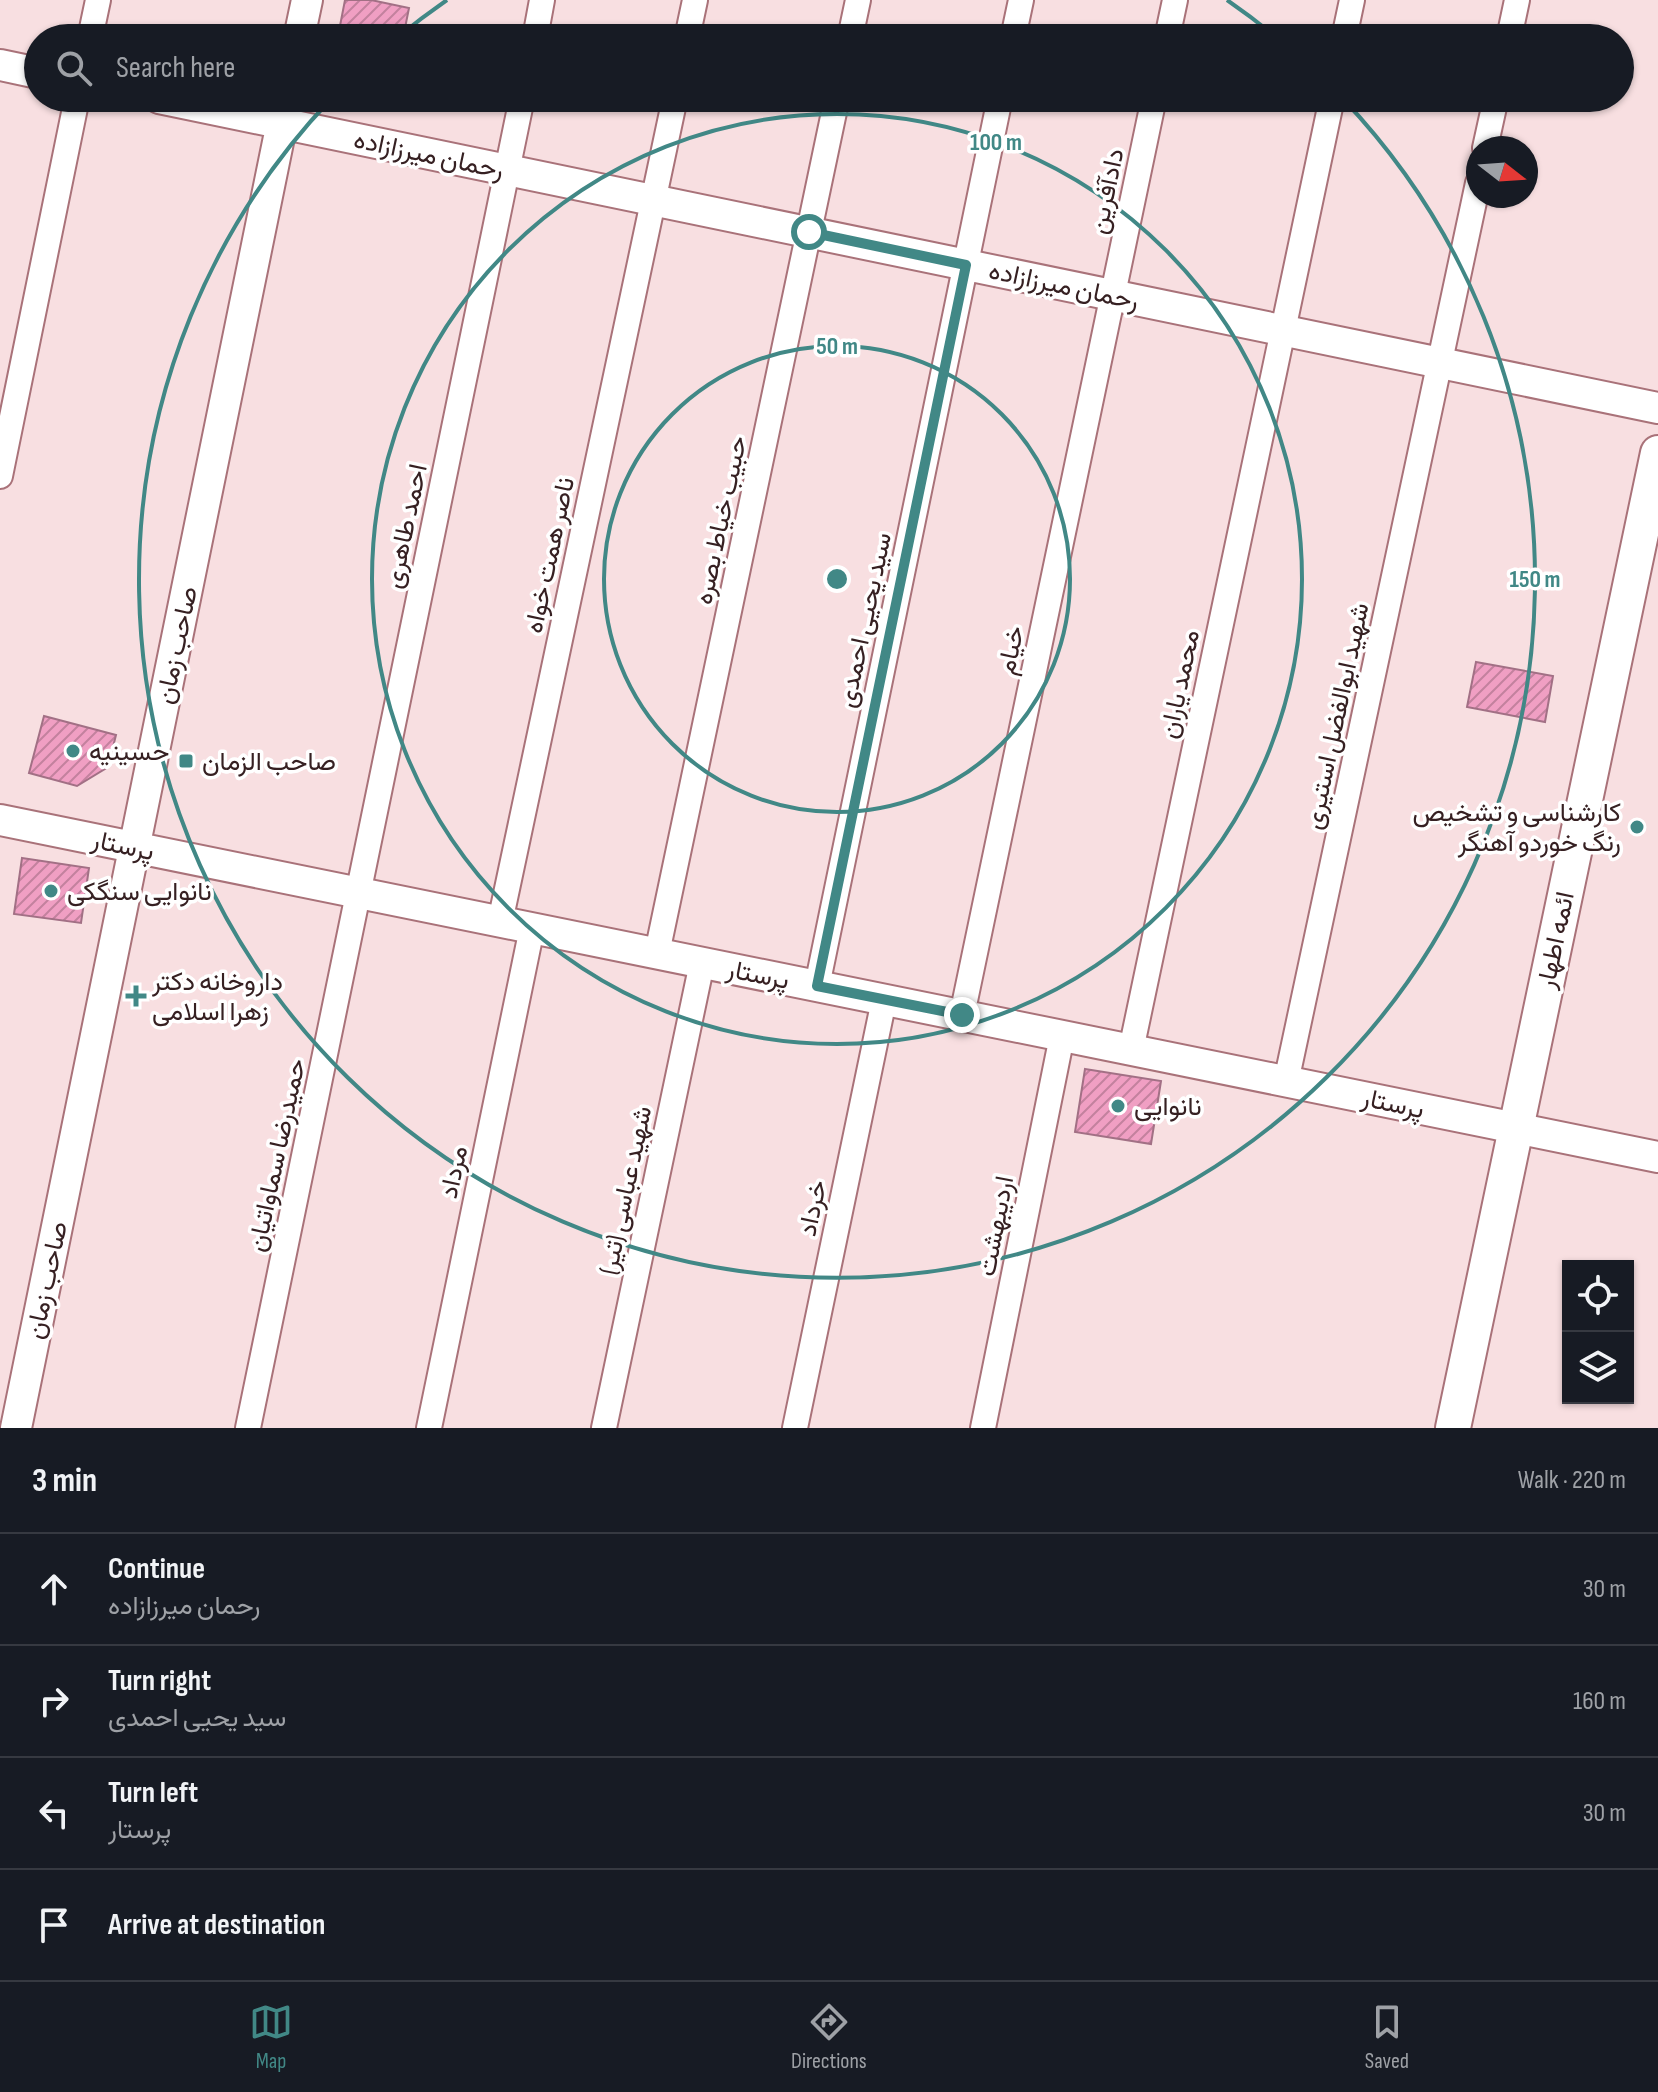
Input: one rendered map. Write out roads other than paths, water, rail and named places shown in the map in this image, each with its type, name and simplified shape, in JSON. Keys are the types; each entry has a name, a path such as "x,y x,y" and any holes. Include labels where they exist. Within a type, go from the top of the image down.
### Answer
{"main road":[{"name":"ائمه اطهار","path":"1453,1428 1658,453"}],"street":[{"path":"93,24 98,0"},
{"path":"302,24 307,0"},
{"path":"538,24 542,0"},
{"path":"690,24 695,0"},
{"path":"853,24 858,0"},
{"path":"1016,24 1021,0"},
{"path":"1170,24 1175,0"},
{"path":"1347,24 1352,0"},
{"path":"1512,24 1517,0"},
{"path":"0,65 24,70"},
{"path":"0,476 74,112"},
{"name":"صاحب زمان","path":"16,1428 284,112"},
{"name":"رحمان میرزازاده","path":"288,112 507,170 1658,408"},
{"name":"احمد طاهری","path":"358,893 519,112"},
{"name":"ناصر همت خواه","path":"500,922 672,112"},
{"name":"حبیب خیاط بصره","path":"657,953 834,112"},
{"name":"سید یحیی احمدی","path":"817,986 997,112"},
{"name":"دادآفرین","path":"1113,295 1151,112"},
{"name":"محمد یاران","path":"1131,1050 1329,112"},
{"path":"1488,136 1493,112"},
{"name":"شهید ابوالفضل استیری","path":"1286,1082 1473,208"},
{"name":"خیام","path":"962,1015 1113,295"},
{"name":"پرستار","path":"0,820 1658,1157"},
{"name":"حمیدرضا سماواتیان","path":"248,1428 358,893"},
{"name":"مرداد","path":"429,1428 532,928"},
{"name":"شهید عباسی (تیر)","path":"604,1428 702,963"},
{"name":"خرداد","path":"795,1428 884,1000"},
{"name":"اردیبهشت","path":"983,1428 1062,1036"}],"place":[{"name":"حسینیه","path":"73,751"},
{"name":"صاحب الزمان","path":"186,761"},
{"name":"کارشناسی و تشخیص رنگ خوردو آهنگر","path":"1637,827"},
{"name":"نانوایی سنگکی","path":"51,891"},
{"name":"داروخانه دکتر زهرا اسلامی","path":"136,996"},
{"name":"نانوایی","path":"1118,1106"}]}
